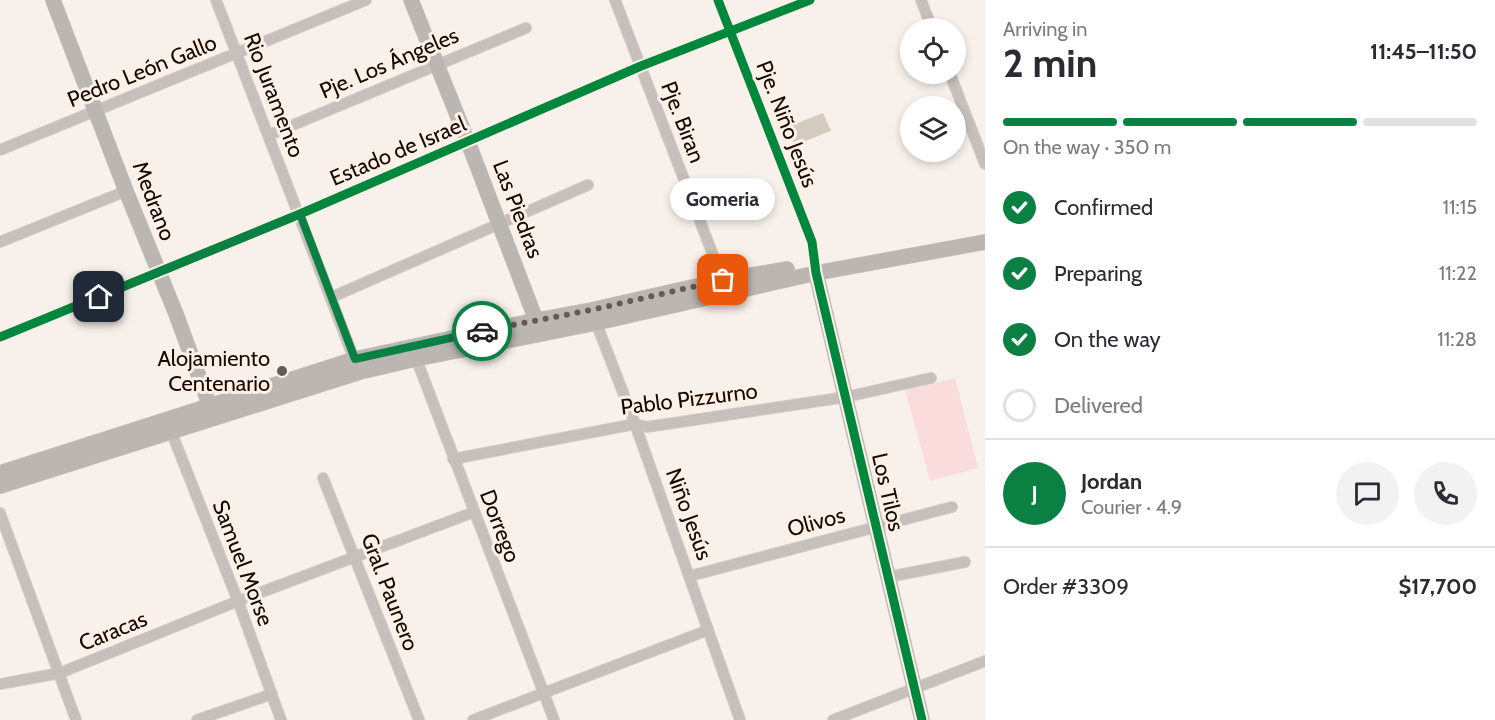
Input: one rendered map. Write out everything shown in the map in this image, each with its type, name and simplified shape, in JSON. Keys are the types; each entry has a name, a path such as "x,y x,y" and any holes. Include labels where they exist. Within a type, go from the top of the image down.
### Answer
{"main road":[{"name":"Medrano","path":"54,0 126,191 176,314 211,412"},
{"name":"Las Piedras","path":"411,0 538,327"},
{"path":"0,486 169,426 357,366 413,352 594,316 725,286 985,232"},
{"path":"815,269 985,242"},
{"name":"Los Tilos","path":"815,269 922,720"},
{"path":"0,473 169,426"}],"street":[{"name":"Rio Juramento","path":"216,0 357,366"},
{"name":"Pedro León Gallo","path":"0,150 366,0"},
{"name":"Pje. Biran","path":"615,0 725,286"},
{"name":"Pje. Niño Jesús","path":"718,0 812,242 815,269"},
{"name":"Estado de Israel","path":"0,337 300,214 641,66 810,0"},
{"path":"921,0 928,18"},
{"name":"Pje. Los Ángeles","path":"269,135 437,63 526,28"},
{"path":"954,84 985,164"},
{"path":"332,297 588,185"},
{"path":"0,242 126,191"},
{"name":"Niño Jesús","path":"594,316 690,576 740,720"},
{"name":"Dorrego","path":"413,352 554,720"},
{"name":"Pablo Pizzurno","path":"453,459 635,424 647,427 846,397 931,378"},
{"name":"Samuel Morse","path":"169,426 238,601 281,720"},
{"name":"Gral. Paunero","path":"323,478 419,720"},
{"name":"Olivos","path":"690,576 952,507"},
{"path":"238,601 474,512"},
{"path":"0,513 76,720"},
{"path":"888,577 965,562"},
{"name":"Caracas","path":"0,684 60,674 238,601"},
{"path":"472,720 708,630"},
{"path":"833,720 914,687 985,662"},
{"path":"197,720 272,694"}],"shaded area":[{"path":"955,378 978,468 930,481 905,390"}],"building":[{"path":"823,113 831,131 795,145 787,127"}],"cycle path":[{"path":"718,0 812,242 816,273 922,720"},
{"path":"0,337 300,214 641,66 810,0"}],"way so far":[{"path":"482,331 591,310 723,280"}],"place":[{"name":"Gomeria","path":"723,280"},
{"name":"Alojamiento Centenario","path":"282,371"}],"route":[{"path":"99,297 300,214 355,359 482,331"}]}
